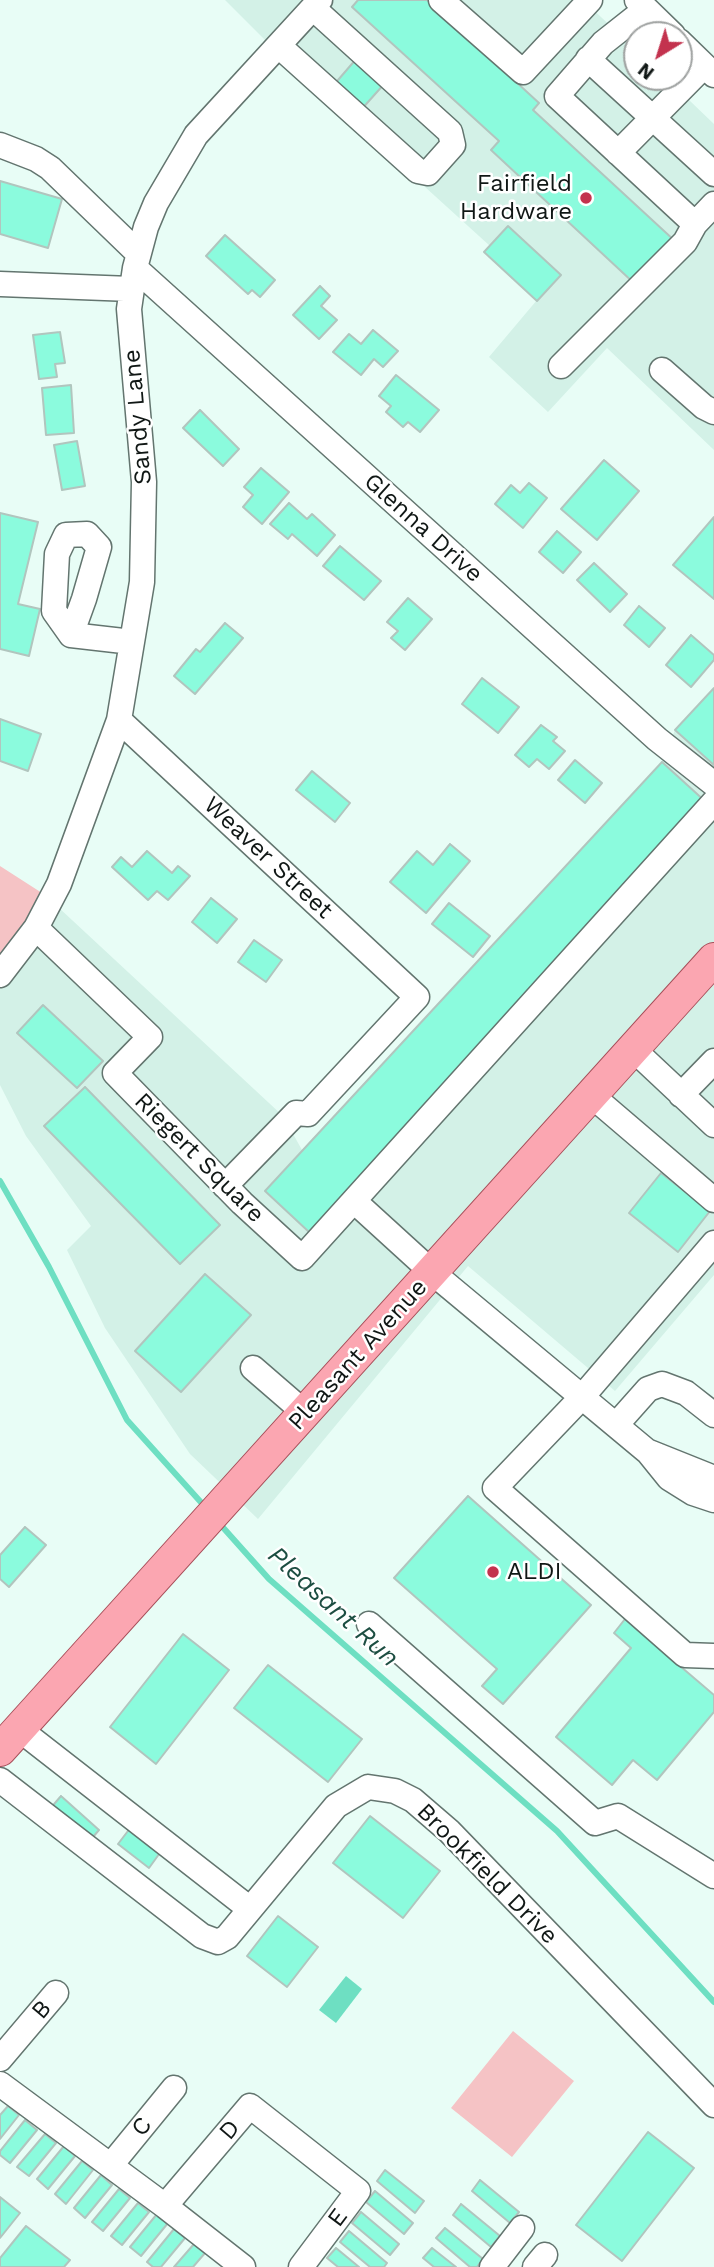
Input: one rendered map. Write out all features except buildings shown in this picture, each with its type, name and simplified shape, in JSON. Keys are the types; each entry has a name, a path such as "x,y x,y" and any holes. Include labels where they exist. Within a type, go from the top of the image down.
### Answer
{"main road":[{"name":"Pleasant Avenue","path":"9,1739 714,959"}],"street":[{"path":"441,0 523,72 590,0"},
{"path":"279,46 418,171 428,173 453,145 450,132 317,4"},
{"name":"Sandy Lane","path":"0,975 36,928 59,884 119,720 142,582 144,482 129,309 146,227 156,203 195,135 317,4"},
{"path":"659,21 642,4 588,59 557,96 695,223"},
{"path":"618,153 653,118 709,70 693,55"},
{"path":"588,59 714,174"},
{"name":"Glenna Drive","path":"0,145 36,159 50,168 135,270 657,739 714,784"},
{"path":"561,366 685,242 695,223 714,204"},
{"path":"0,284 135,270"},
{"path":"662,370 704,407 714,412"},
{"path":"71,635 132,642"},
{"name":"Weaver Street","path":"119,720 417,997 308,1115 296,1113 225,1186"},
{"path":"714,803 354,1201 433,1273 648,1452 669,1478 693,1493 714,1500"},
{"name":"Riegert Square","path":"36,928 150,1037 115,1073 225,1186 302,1258 354,1201"},
{"path":"633,1049 714,1125"},
{"path":"681,1094 714,1061"},
{"path":"592,1095 714,1200"},
{"path":"714,1243 582,1397 495,1488 685,1655 714,1656"},
{"path":"254,1368 305,1413"},
{"path":"616,1425 649,1389 662,1384 687,1392 714,1415"},
{"path":"648,1452 714,1478"},
{"path":"369,1624 595,1824 618,1816 714,1876"},
{"path":"9,1739 250,1909"},
{"name":"Brookfield Drive","path":"0,1780 202,1936 218,1942 227,1937 336,1806 368,1787 395,1791 413,1800 459,1840 714,2105"},
{"name":"B","path":"0,2059 56,1993"},
{"path":"0,2084 243,2267"},
{"name":"C","path":"111,2165 174,2088"},
{"name":"D","path":"165,2206 250,2106 304,2148"},
{"name":"E","path":"300,2267 358,2190 304,2148"},
{"path":"492,2267 522,2228"}],"shaded area":[{"path":"225,0 583,0 623,38 623,91 680,91 714,124 714,450 607,348 548,412 489,357 537,300 484,252 490,246 283,58"},
{"path":"714,688 714,1275 615,1391 468,1266 258,1519 190,1454 105,1328 67,1250 91,1226 26,1136 0,1085 0,982 58,907 283,1116 302,1150 662,762 675,730"},
{"path":"0,866 42,893 0,964"},
{"path":"346,1976 362,1989 336,2023 319,2010"},
{"path":"513,2031 574,2081 512,2157 451,2108"}],"waterway":[{"name":"Pleasant Run","path":"0,1181 49,1267 127,1420 207,1509"},
{"name":"Pleasant Run","path":"219,1523 269,1579 557,1831 714,2002"}],"place":[{"name":"Fairfield Hardware","path":"586,198"},
{"name":"ALDI","path":"493,1572"}]}
